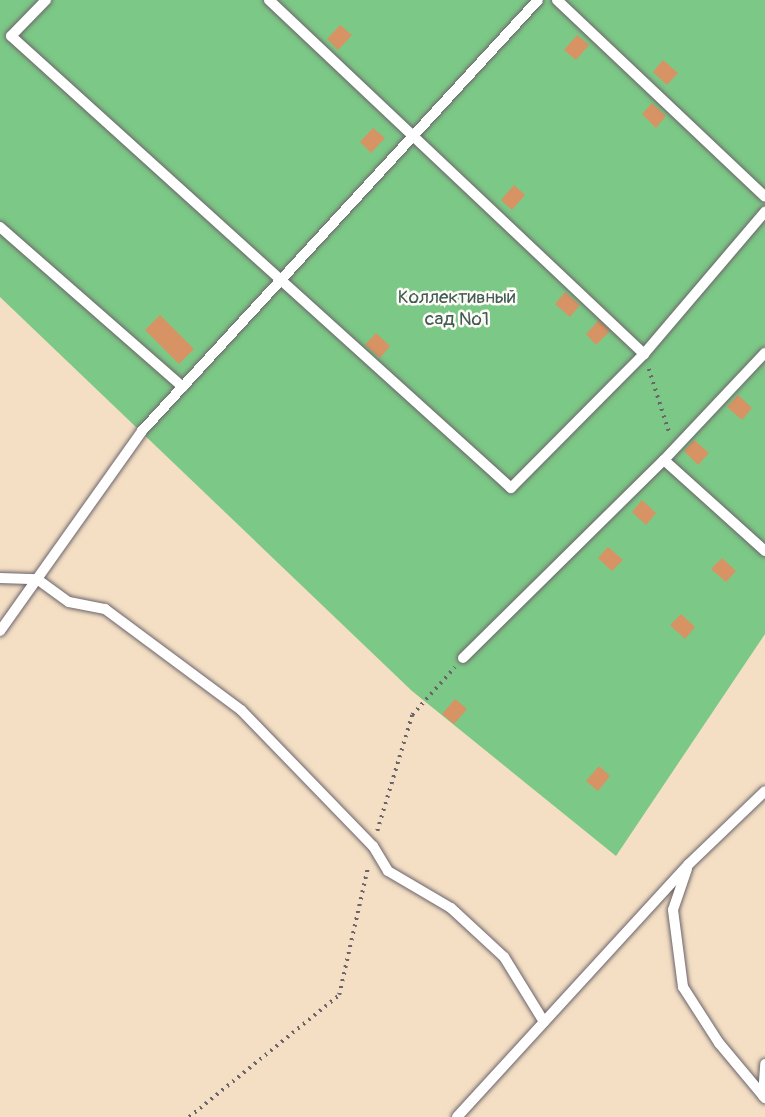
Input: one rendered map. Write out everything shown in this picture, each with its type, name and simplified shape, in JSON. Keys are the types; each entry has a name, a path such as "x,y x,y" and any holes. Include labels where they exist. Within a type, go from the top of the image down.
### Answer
{"lane":[{"path":"46,0 11,36 511,488 644,354 765,212"},
{"path":"270,0 415,134 644,354"},
{"path":"0,631 142,431 538,0"},
{"path":"557,0 765,197"},
{"path":"0,227 183,387"},
{"path":"463,658 674,450 765,353"},
{"path":"664,460 765,551"},
{"path":"0,579 37,579 69,602 105,609 240,710 373,846 388,871 451,908 504,957 544,1022"},
{"path":"457,1117 689,864 765,791"},
{"path":"689,864 673,910 683,987 719,1043 764,1097"},
{"path":"764,1097 765,1064"}],"path":[{"path":"644,354 674,450"},
{"path":"189,1117 339,995 373,846 412,715 463,658"}],"green space":[{"name":"Коллективный сад №1","path":"0,0 765,0 765,634 616,856 412,691 0,297"}],"building":[{"path":"340,25 352,35 338,50 327,39"},
{"path":"577,35 589,45 576,60 564,50"},
{"path":"663,60 678,73 667,85 653,72"},
{"path":"652,103 666,116 656,128 642,114"},
{"path":"373,128 385,138 371,153 360,142"},
{"path":"514,185 525,195 512,210 501,200"},
{"path":"565,292 580,305 570,317 555,304"},
{"path":"160,315 194,349 179,364 145,330"},
{"path":"599,320 610,331 596,345 586,334"},
{"path":"376,333 390,346 380,358 365,345"},
{"path":"738,395 752,408 742,420 727,407"},
{"path":"694,440 709,453 698,465 684,451"},
{"path":"642,500 656,513 646,525 632,512"},
{"path":"608,547 623,560 612,571 598,558"},
{"path":"722,558 736,571 726,582 711,569"},
{"path":"681,614 695,627 685,639 670,625"},
{"path":"455,699 467,709 454,724 442,714"},
{"path":"599,766 610,776 598,791 586,781"}]}
